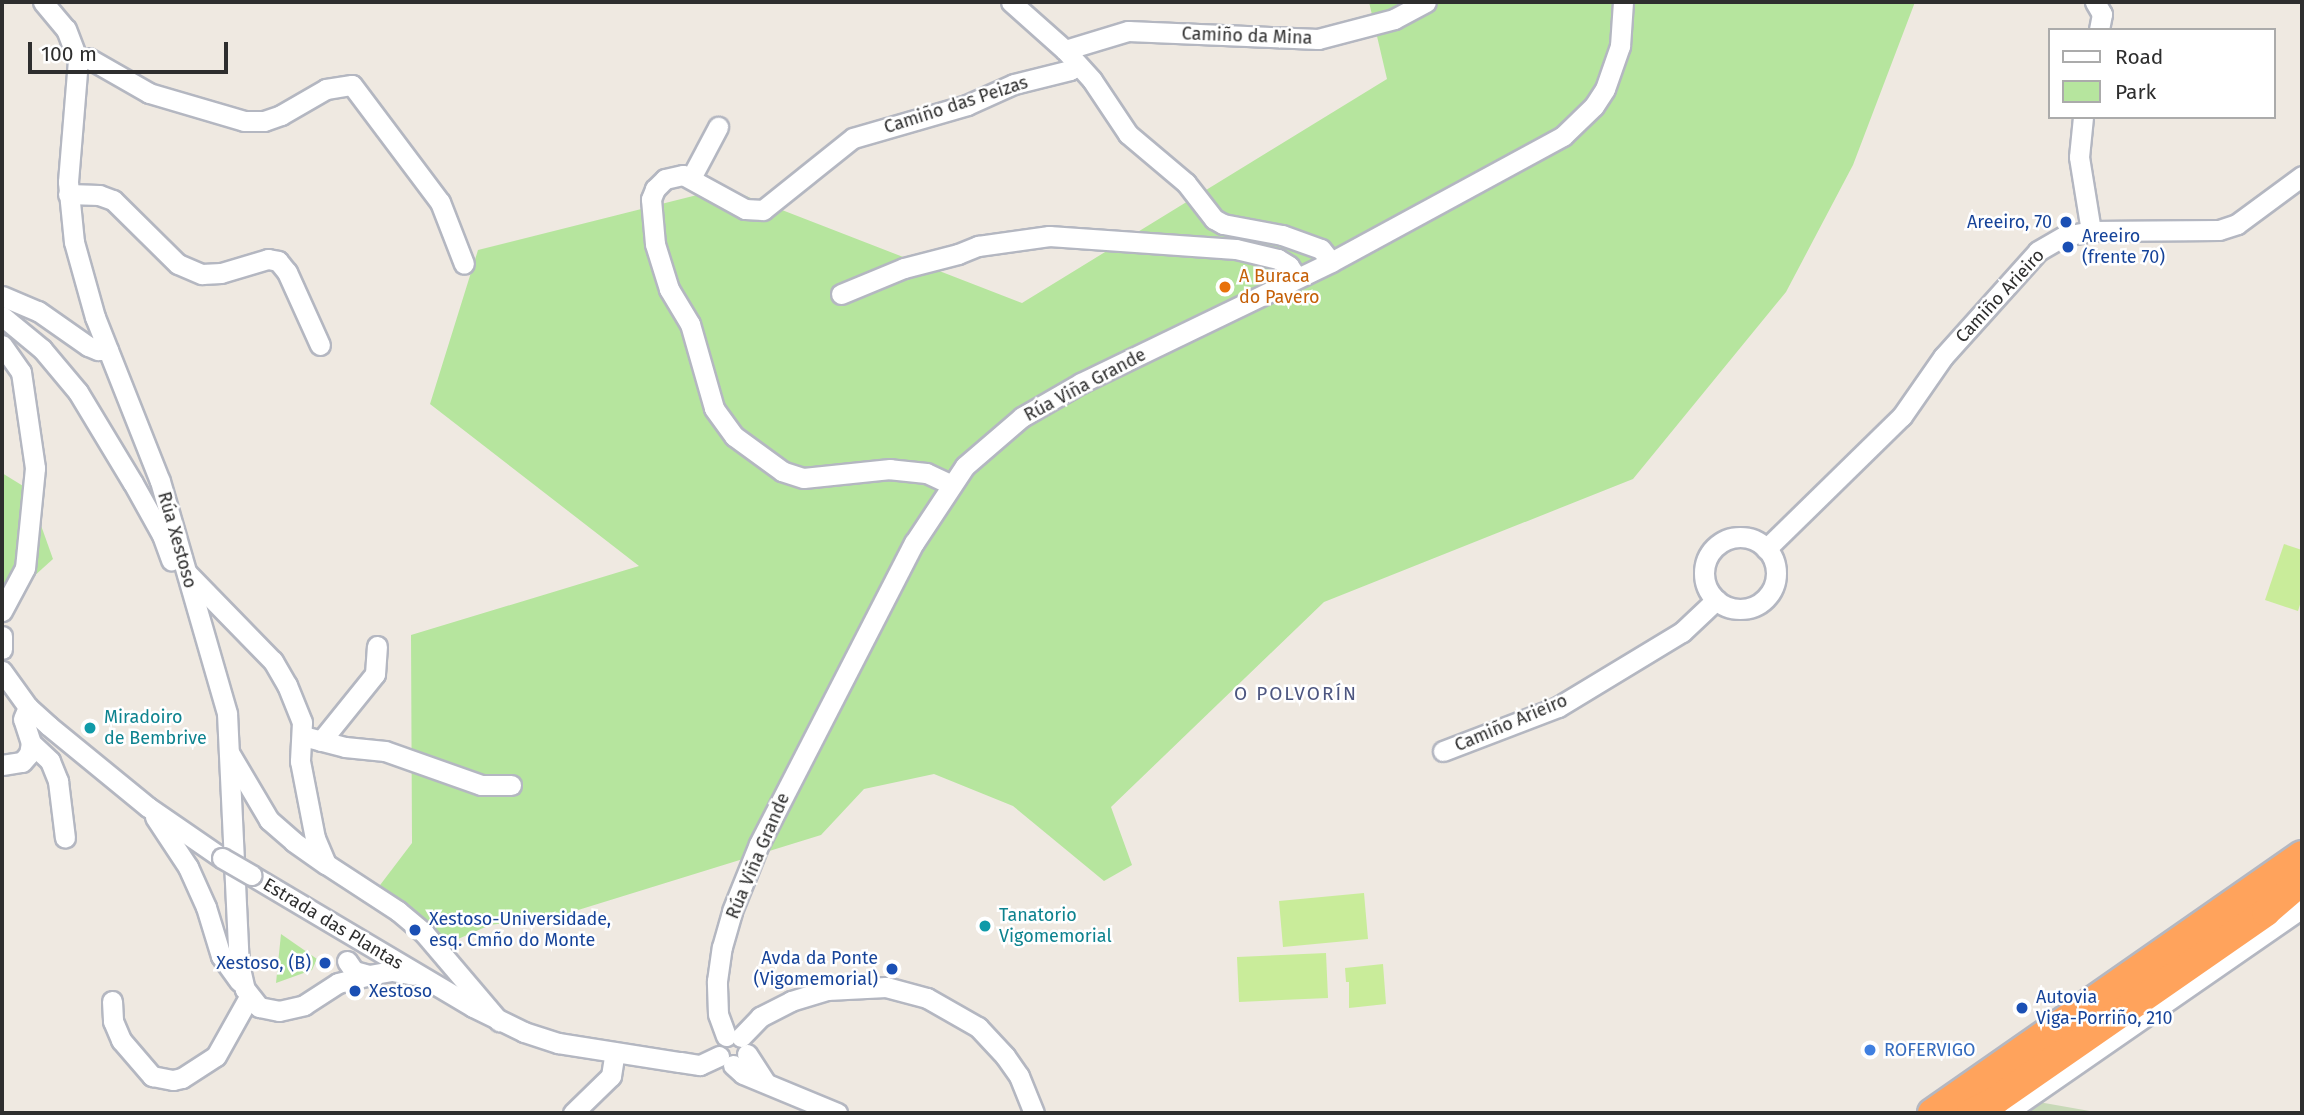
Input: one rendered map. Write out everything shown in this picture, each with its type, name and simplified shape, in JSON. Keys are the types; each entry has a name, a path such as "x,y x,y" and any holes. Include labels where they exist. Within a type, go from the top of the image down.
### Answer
{"highway":[{"path":"1932,1113 2302,855"},
{"path":"1971,1113 1994,1109 2266,912 2302,881"},
{"path":"2266,912 2302,894"}],"street":[{"name":"Rúa Xestoso","path":"43,2 66,29 78,60 68,194 74,242 108,350 160,481 224,696 230,754 239,964 247,993"},
{"path":"1011,2 1072,58 1104,97 1128,134 1186,183 1214,219 1223,224 1268,231 1308,244 1321,249 1331,262"},
{"name":"Camiño da Mina","path":"1072,58 1128,32 1318,39 1394,19 1426,2"},
{"name":"Rúa Viña Grande","path":"837,1113 765,1082 733,1050 718,1014 717,981 722,947 732,911 760,844 808,746 914,542 950,484 981,449 1052,399 1331,262 1563,136 1594,106 1605,89 1620,46 1622,2"},
{"path":"2095,2 2102,14 2099,28"},
{"path":"78,60 88,58 149,93 244,121 264,121 281,115 326,89 352,85 439,202 464,264"},
{"name":"Camiño das Peizas","path":"691,178 745,209 763,210 853,138 967,105 1014,84 1070,70 1072,58"},
{"path":"2083,119 2080,157 2091,231"},
{"path":"718,127 691,178 683,175 665,178 654,189 651,199 655,244 669,289 690,324 697,343 714,408 734,436 782,471 803,478 890,469 926,473 950,484"},
{"name":"Camiño Arieiro","path":"1766,549 1902,416 1943,357 2038,251 2064,236 2091,231 2218,230 2237,225 2302,176"},
{"path":"68,194 99,195 113,200 178,264 202,274 221,273 268,259 278,261 287,272 320,345"},
{"path":"841,294 904,268 978,246 1049,236 1236,248 1278,259 1289,265 1297,278"},
{"path":"2,296 38,311 88,346 108,350"},
{"path":"2,316 42,349 78,392 162,535 171,560 175,565 185,568 273,660 312,738 385,751 481,785 511,785"},
{"path":"2,345 21,372 35,468 25,568 2,611"},
{"path":"1746,538 1766,549 1775,571 1774,583 1760,602 1737,609 1716,600 1704,580 1707,557 1714,547 1724,541 1746,538"},
{"name":"Camiño Arieiro","path":"1443,751 1558,707 1682,632 1716,600"},
{"path":"2,636 2,649"},
{"path":"326,864 315,838 300,761 312,738 375,674 377,646"},
{"name":"Estrada das Plantas","path":"2,671 29,706 148,807 222,858 355,936 379,968 422,976 499,1021 558,1043 701,1065 733,1050"},
{"path":"29,706 23,719 31,743 50,761 58,781 65,838"},
{"path":"2,765 22,762 29,754 31,743"},
{"path":"230,754 269,820 294,842 398,911 424,933 499,1021"},
{"path":"148,807 188,867 206,907 221,956 259,1007 290,1010 304,1005 338,983 379,968"},
{"path":"1994,1109 2302,908"},
{"path":"338,983 347,961 349,945 355,936"},
{"path":"347,961 354,971 379,968"},
{"path":"733,1050 760,1017 791,1001 827,990 854,986 886,987 927,998 978,1027 1019,1076 1034,1113"},
{"path":"113,1001 113,1021 121,1040 152,1076 173,1080 182,1078 216,1056 247,993"},
{"path":"573,1113 611,1076 615,1052"}],"green space":[{"path":"1369,2 1915,2 1853,165 1786,292 1633,479 1324,602 1111,807 1132,865 1104,881 1013,806 934,774 864,789 821,835 562,915 490,925 442,946 413,911 371,897 412,843 411,635 639,566 430,404 478,250 725,188 1022,303 1387,79"},
{"path":"2,473 28,489 53,559 2,605"},
{"path":"2284,544 2302,550 2302,598 2298,611 2265,600"},
{"path":"1364,893 1368,939 1283,947 1279,901"},
{"path":"281,934 317,959 312,970 276,983"},
{"path":"1326,953 1328,998 1239,1002 1237,957"},
{"path":"1383,964 1386,1004 1349,1008 1349,982 1346,982 1345,968"},
{"path":"2033,1101 2101,1113 2031,1113"}],"place":[{"name":"Areeiro, 70","path":"2066,222"},
{"name":"Areeiro (frente 70)","path":"2068,247"},
{"name":"A Buraca do Pavero","path":"1225,287"},
{"name":"Miradoiro de Bembrive","path":"90,728"},
{"name":"Tanatorio Vigomemorial","path":"985,926"},
{"name":"Xestoso-Universidade, esq. Cmño do Monte","path":"415,930"},
{"name":"Xestoso, (B)","path":"325,963"},
{"name":"Avda da Ponte (Vigomemorial)","path":"892,969"},
{"name":"Xestoso","path":"355,991"},
{"name":"Autovia Viga-Porriño, 210","path":"2022,1008"},
{"name":"ROFERVIGO","path":"1870,1050"}],"district":[{"name":"O POLVORÍN","path":"1296,694"}]}
